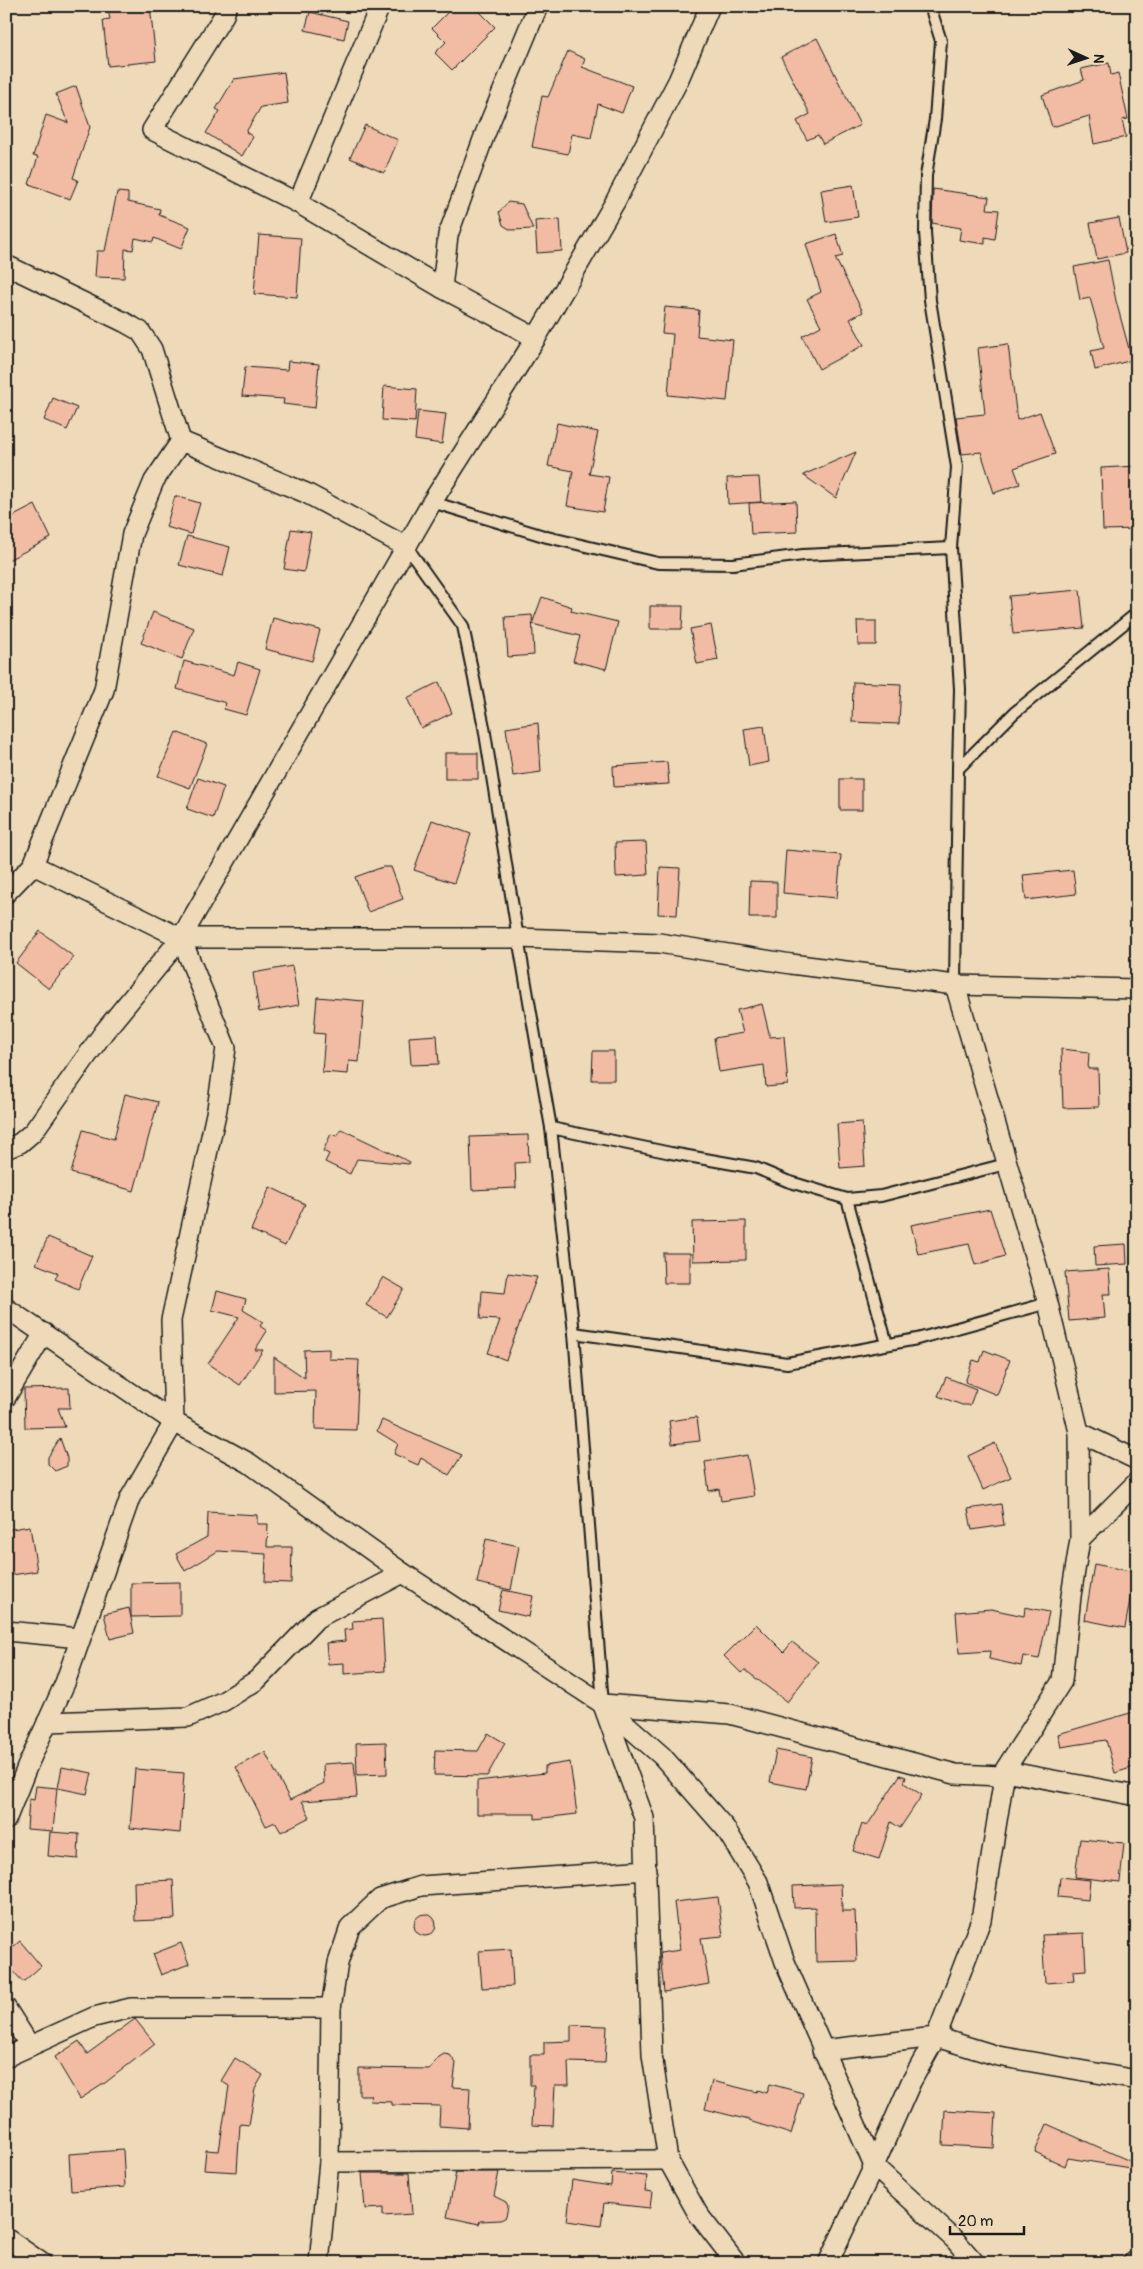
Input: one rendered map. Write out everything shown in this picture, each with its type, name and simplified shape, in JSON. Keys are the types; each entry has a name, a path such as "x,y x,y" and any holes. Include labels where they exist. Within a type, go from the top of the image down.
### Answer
{"street":[{"path":"298,203 380,6"},
{"path":"442,288 448,235 485,134 538,6"},
{"path":"6,1149 20,1143 33,1132 104,1032 180,938 432,502 536,338 615,202 678,81 710,6"},
{"path":"221,9 152,130 298,203 442,288 536,338"},
{"path":"6,265 115,317 140,332 152,349 181,442"},
{"path":"181,442 306,493 407,547"},
{"path":"6,893 34,865 104,690 132,534 154,481 181,442"},
{"path":"34,865 180,938 518,938 659,942 791,964 955,985 1137,989"},
{"path":"6,1820 65,1683 130,1498 174,1422 171,1320 217,1109 226,1048 180,938"},
{"path":"602,1704 730,1714 955,1774 1001,1776 1062,1681 1071,1596 1080,1539 1078,1432 1048,1303 955,985"},
{"path":"6,1308 174,1422 249,1463 403,1573 602,1704 662,1756 725,1828 758,1882 784,1962 874,2166 955,2240 975,2263"},
{"path":"6,1397 44,1333"},
{"path":"1078,1432 1137,1460"},
{"path":"1080,1539 1137,1482"},
{"path":"48,1722 188,1717 224,1701 257,1680 317,1618 403,1573"},
{"path":"6,1631 80,1638"},
{"path":"602,1704 644,1818 652,2055 668,2160 698,2214 736,2263"},
{"path":"1005,1771 1137,1796"},
{"path":"828,2263 911,2082 936,2037 981,1920 1005,1771"},
{"path":"320,2263 330,2162 331,2008 338,1962 350,1927 380,1899 421,1886 647,1870"},
{"path":"6,2008 30,2046"},
{"path":"6,2057 94,2017 131,2008 331,2008"},
{"path":"822,2050 936,2037 998,2056 1137,2080"},
{"path":"330,2162 668,2160"},
{"path":"6,2238 42,2263"},
{"path":"1132,2263 1137,2261"}],"lane":[{"path":"930,6 941,41 935,119 926,176 925,232 930,300 957,467 952,548 960,689 955,985"},
{"path":"432,502 547,538 658,563 733,564 803,555 952,548"},
{"path":"407,547 463,626 484,728 551,1128 574,1333 602,1704"},
{"path":"958,770 1014,713 1137,613"},
{"path":"551,1128 681,1155 756,1168 787,1181 847,1199 881,1196 1006,1164"},
{"path":"847,1199 887,1344"},
{"path":"574,1333 787,1363 916,1339 1048,1303"}],"building":[{"path":"107,6 150,6 156,61 108,66 103,20 110,19"},
{"path":"454,6 474,6 495,27 452,70 435,53 446,42 432,28"},
{"path":"310,12 348,21 344,39 305,30"},
{"path":"817,38 860,125 823,144 818,135 807,140 797,121 810,114 781,57"},
{"path":"568,51 585,59 582,67 632,86 622,113 598,104 591,138 572,134 568,154 532,147 542,96 548,97"},
{"path":"1109,63 1111,75 1118,73 1128,119 1122,120 1126,137 1094,144 1089,116 1052,127 1042,95 1084,80 1081,69"},
{"path":"284,72 288,103 261,107 246,132 253,137 242,156 206,133 220,111 216,109 234,79"},
{"path":"76,86 90,127 73,178 78,180 70,199 29,184 38,157 33,156 46,115 68,123 56,94"},
{"path":"365,125 398,140 384,173 350,158"},
{"path":"853,185 858,217 826,222 821,190"},
{"path":"933,189 989,197 987,209 999,210 995,239 985,237 985,244 959,240 961,228 932,223"},
{"path":"117,192 128,193 128,202 160,209 159,215 190,227 181,249 154,238 153,242 135,238 133,250 125,249 124,278 95,277 97,251 105,251"},
{"path":"508,202 522,204 533,229 511,230 503,225 499,212"},
{"path":"1119,218 1126,253 1097,259 1090,223"},
{"path":"560,219 562,251 537,253 535,221"},
{"path":"836,234 843,256 835,258 863,312 850,319 864,345 819,369 802,336 821,326 807,299 821,292 806,244"},
{"path":"259,235 301,238 297,297 254,294"},
{"path":"1108,260 1116,301 1132,360 1095,370 1091,351 1104,348 1090,298 1080,300 1074,267"},
{"path":"665,307 699,310 697,336 733,340 727,401 668,395 673,334 662,333"},
{"path":"1008,344 1017,420 1040,412 1055,454 1014,468 1020,484 994,493 981,452 962,454 956,417 985,414 978,348"},
{"path":"288,361 319,364 315,408 283,404 284,399 242,396 245,367 287,370"},
{"path":"384,386 417,389 415,422 382,420"},
{"path":"53,398 77,408 67,430 44,420"},
{"path":"418,411 446,414 442,444 415,440"},
{"path":"557,423 598,432 589,474 609,477 603,512 567,506 573,471 548,466"},
{"path":"856,452 836,498 803,475"},
{"path":"1137,466 1137,529 1103,530 1101,468"},
{"path":"759,477 761,502 728,504 727,478"},
{"path":"175,496 200,503 191,534 166,527"},
{"path":"796,501 797,532 751,534 749,503"},
{"path":"35,505 51,538 6,561 6,520"},
{"path":"291,529 311,532 304,572 284,569"},
{"path":"187,536 230,547 223,576 179,565"},
{"path":"1080,590 1084,628 1013,634 1009,596"},
{"path":"542,597 572,607 571,611 618,622 606,669 573,661 580,636 532,624"},
{"path":"650,606 683,606 682,629 650,629"},
{"path":"153,612 194,628 182,659 141,643"},
{"path":"532,615 534,655 508,657 505,617"},
{"path":"273,618 320,630 312,661 265,649"},
{"path":"857,621 876,621 876,645 858,645"},
{"path":"711,625 718,660 697,664 690,629"},
{"path":"184,661 234,675 238,662 260,669 246,715 224,709 226,703 177,689"},
{"path":"439,682 452,713 421,728 407,698"},
{"path":"853,682 901,684 899,724 852,722"},
{"path":"538,723 541,772 513,776 506,728"},
{"path":"764,726 769,762 749,766 744,729"},
{"path":"176,732 207,744 190,788 158,776"},
{"path":"445,753 478,753 478,779 445,779"},
{"path":"667,762 669,784 614,787 613,766"},
{"path":"198,778 224,787 213,818 187,809"},
{"path":"840,779 862,779 862,810 840,810"},
{"path":"432,820 471,834 454,883 414,870"},
{"path":"646,842 648,875 616,877 615,843"},
{"path":"786,850 841,855 837,898 783,893"},
{"path":"383,867 391,867 403,899 368,912 355,877"},
{"path":"660,867 680,868 677,915 658,914"},
{"path":"1073,870 1076,894 1026,900 1023,875"},
{"path":"750,881 777,882 777,918 749,918"},
{"path":"40,931 74,957 49,989 16,963"},
{"path":"292,966 299,1005 259,1012 253,973"},
{"path":"317,997 364,1001 359,1062 349,1061 348,1074 322,1072 325,1034 314,1033"},
{"path":"762,1004 770,1037 784,1036 788,1085 766,1087 764,1065 719,1072 714,1038 743,1033 737,1010"},
{"path":"437,1035 439,1064 411,1065 409,1037"},
{"path":"1061,1049 1089,1052 1088,1069 1098,1069 1099,1107 1063,1108"},
{"path":"593,1051 614,1051 614,1080 592,1080"},
{"path":"125,1094 158,1102 134,1191 71,1173 83,1130 114,1139"},
{"path":"862,1122 865,1166 840,1168 837,1124"},
{"path":"341,1129 410,1162 409,1164 357,1159 350,1174 325,1162 329,1154 323,1151 331,1134 337,1136"},
{"path":"528,1135 529,1162 515,1163 516,1188 472,1190 470,1137"},
{"path":"270,1187 305,1204 285,1246 251,1230"},
{"path":"990,1209 1005,1256 975,1265 969,1244 918,1254 911,1225"},
{"path":"746,1221 746,1260 693,1261 692,1222"},
{"path":"48,1237 92,1256 78,1289 55,1279 58,1273 36,1264"},
{"path":"1126,1244 1127,1264 1095,1266 1094,1246"},
{"path":"663,1253 690,1253 690,1283 664,1283"},
{"path":"1109,1269 1111,1294 1103,1294 1105,1318 1069,1321 1065,1272"},
{"path":"508,1273 537,1277 506,1360 488,1353 500,1320 480,1319 482,1291 505,1293"},
{"path":"383,1277 404,1289 387,1317 366,1305"},
{"path":"217,1291 246,1299 243,1310 263,1322 260,1326 267,1331 255,1350 263,1350 240,1385 208,1364 239,1317 212,1310"},
{"path":"329,1349 329,1359 359,1360 356,1430 315,1429 316,1391 274,1392 274,1357 305,1378 304,1350"},
{"path":"984,1350 1010,1360 997,1395 965,1382 973,1360 980,1362"},
{"path":"946,1377 976,1389 970,1405 962,1405 938,1396"},
{"path":"69,1388 70,1408 58,1408 65,1427 25,1428 24,1389"},
{"path":"697,1417 700,1441 672,1444 669,1421"},
{"path":"382,1420 462,1455 449,1475 421,1458 418,1465 394,1454 398,1444 377,1431"},
{"path":"60,1438 67,1458 67,1466 55,1471 48,1464 48,1457"},
{"path":"995,1443 1011,1477 983,1490 968,1456"},
{"path":"747,1455 754,1496 721,1501 719,1489 709,1491 705,1462"},
{"path":"1001,1504 1004,1525 972,1530 968,1509"},
{"path":"208,1512 257,1515 257,1524 268,1524 267,1547 292,1547 291,1583 265,1582 266,1554 218,1551 185,1571 176,1554 207,1537"},
{"path":"30,1526 37,1571 6,1576 6,1530"},
{"path":"486,1539 519,1546 511,1590 477,1583"},
{"path":"1094,1564 1135,1572 1125,1628 1085,1620"},
{"path":"180,1582 180,1616 131,1617 131,1583"},
{"path":"503,1590 533,1596 529,1617 498,1610"},
{"path":"1025,1607 1049,1612 1039,1659 1023,1656 1021,1666 989,1659 990,1651 959,1653 956,1612 991,1609 1024,1616"},
{"path":"129,1608 134,1633 110,1639 104,1614"},
{"path":"382,1619 385,1671 344,1674 344,1663 328,1664 326,1643 345,1641 344,1630 353,1629 352,1621"},
{"path":"756,1624 784,1652 792,1642 818,1662 787,1702 745,1670 741,1673 724,1656"},
{"path":"1137,1711 1137,1766 1115,1773 1106,1740 1061,1747 1058,1734"},
{"path":"488,1733 505,1743 487,1776 434,1775 435,1750 478,1751"},
{"path":"386,1742 387,1774 357,1775 356,1743"},
{"path":"776,1750 812,1757 806,1789 770,1782"},
{"path":"265,1752 290,1800 324,1783 323,1764 354,1762 357,1797 302,1801 310,1817 281,1832 275,1822 266,1826 236,1767"},
{"path":"570,1762 577,1814 535,1819 535,1814 477,1814 477,1781 545,1773 545,1766"},
{"path":"62,1767 92,1773 87,1794 58,1788"},
{"path":"135,1769 184,1773 180,1833 130,1828"},
{"path":"900,1775 906,1777 904,1783 922,1795 900,1828 891,1822 879,1859 853,1851 862,1824 867,1826"},
{"path":"36,1786 57,1788 53,1831 27,1829 29,1799 34,1800"},
{"path":"50,1832 79,1834 78,1859 48,1856"},
{"path":"1080,1839 1124,1843 1120,1882 1075,1877"},
{"path":"1060,1877 1090,1880 1088,1900 1058,1897"},
{"path":"173,1880 175,1919 135,1921 134,1882"},
{"path":"841,1884 842,1911 855,1911 857,1961 816,1962 815,1907 794,1908 793,1886"},
{"path":"718,1897 723,1936 701,1938 709,1984 664,1992 660,1953 680,1950 674,1902"},
{"path":"421,1914 429,1914 436,1921 436,1929 429,1936 421,1936 414,1929 414,1921"},
{"path":"1084,1933 1086,1970 1073,1971 1074,1981 1045,1983 1042,1935"},
{"path":"20,1941 41,1966 23,1982 6,1963 6,1953"},
{"path":"181,1943 189,1964 161,1975 153,1954"},
{"path":"511,1949 513,1986 482,1988 479,1951"},
{"path":"135,2019 155,2044 105,2083 80,2099 55,2057 79,2041 87,2054"},
{"path":"571,2025 607,2026 605,2063 568,2062 569,2085 555,2085 553,2126 532,2125 534,2085 530,2085 530,2055 544,2055 544,2042 571,2041"},
{"path":"444,2054 450,2055 456,2063 453,2087 470,2088 468,2128 439,2126 440,2106 392,2105 392,2102 370,2101 371,2095 359,2095 359,2068 429,2069"},
{"path":"235,2058 263,2075 255,2089 249,2125 240,2124 237,2172 204,2170 206,2150 219,2151 229,2086 221,2081"},
{"path":"712,2081 757,2092 758,2090 767,2093 770,2084 803,2093 791,2134 749,2120 705,2109"},
{"path":"945,2110 996,2113 994,2148 943,2145"},
{"path":"1047,2124 1132,2162 1130,2168 1068,2158 1065,2166 1035,2152"},
{"path":"123,2150 125,2187 71,2191 69,2154"},
{"path":"456,2172 499,2172 494,2196 506,2202 508,2206 506,2217 501,2220 480,2221 479,2224 447,2217"},
{"path":"362,2173 409,2173 412,2214 383,2216 383,2208 365,2209"},
{"path":"612,2173 647,2176 645,2191 652,2192 650,2208 604,2203 601,2226 567,2221 572,2180 611,2186"}]}
